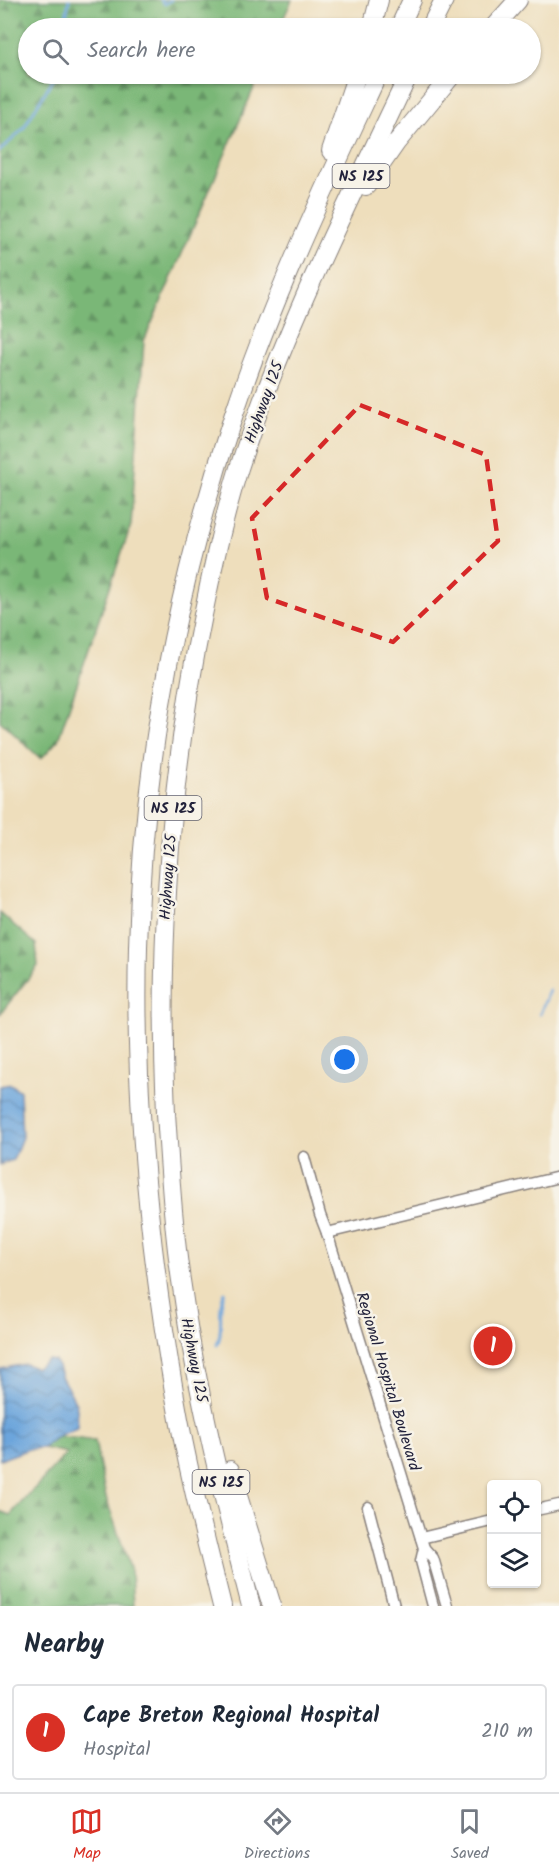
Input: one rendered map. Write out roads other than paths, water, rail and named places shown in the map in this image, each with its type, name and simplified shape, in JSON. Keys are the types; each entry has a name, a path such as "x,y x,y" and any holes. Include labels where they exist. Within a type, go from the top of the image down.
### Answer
{"highway":[{"path":"374,18 379,0"},
{"path":"404,18 412,0"},
{"path":"435,18 444,0"},
{"path":"502,18 518,0"},
{"path":"294,261 354,84"},
{"name":"Highway 125","path":"222,1606 175,1400 149,1211 138,1057 138,950 142,859 151,775 170,655 189,567 232,417 261,337 374,84"},
{"name":"Highway 125","path":"251,1606 194,1357 174,1227 162,1009 166,869 176,774 198,642 227,510 258,413 286,338 404,84"},
{"path":"312,278 373,175 396,142 445,84"},
{"path":"194,1357 272,1606"},
{"path":"198,1507 212,1606"}],"street":[{"name":"Regional Hospital Boulevard","path":"304,1157 422,1543 421,1561 434,1606"},
{"path":"327,1233 559,1177"},
{"path":"541,1509 559,1504"},
{"path":"368,1507 394,1606"},
{"path":"422,1543 487,1523"},
{"name":"Regional Hospital Boulevard","path":"422,1543 433,1557 447,1606"}],"water":[{"path":"11,1084 20,1091 22,1137 13,1160 0,1165 0,1086"},
{"path":"48,1360 55,1361 75,1401 77,1428 58,1436 43,1448 29,1449 0,1460 0,1369 25,1364 36,1368"}],"waterway":[{"path":"66,18 69,0"},
{"path":"161,0 165,4 171,0"},
{"path":"0,151 23,129 50,84"},
{"path":"540,1014 549,991"},
{"path":"217,1345 222,1298 225,1292"}],"place":[{"name":"Cape Breton Regional Hospital","path":"493,1346"}]}
